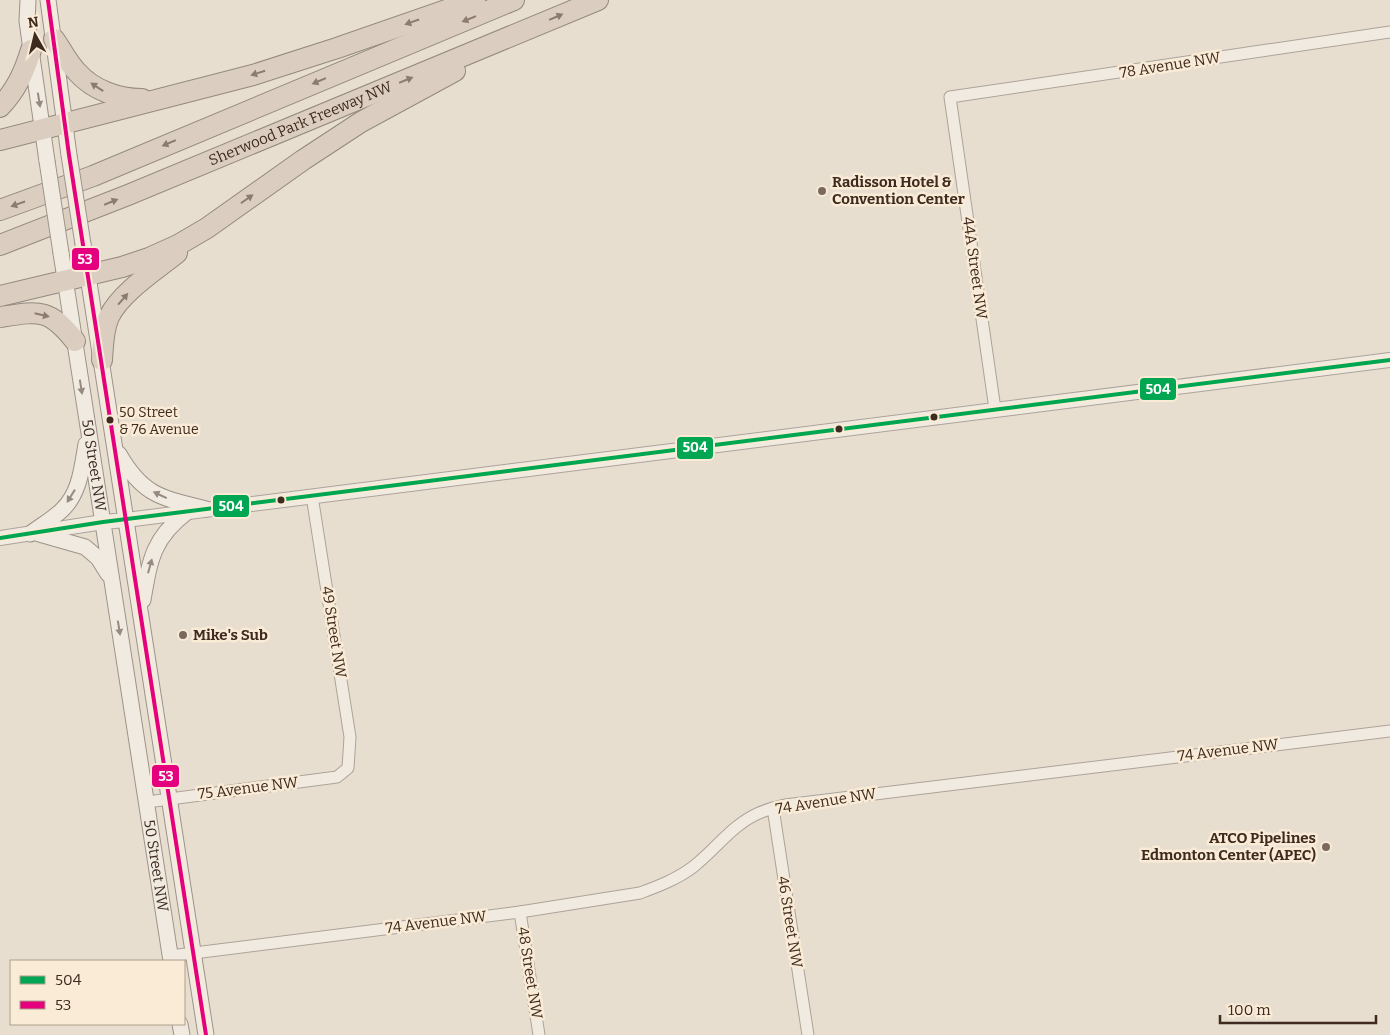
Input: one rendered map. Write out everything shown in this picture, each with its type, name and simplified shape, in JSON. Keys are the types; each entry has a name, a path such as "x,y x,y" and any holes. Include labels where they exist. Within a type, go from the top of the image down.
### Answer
{"highway":[{"path":"0,140 263,72 475,0"},
{"path":"0,210 93,176 514,0"},
{"name":"Sherwood Park Freeway NW","path":"0,245 137,191 598,0"},
{"path":"54,39 76,71 109,94 131,99 161,99"},
{"path":"102,360 109,317 122,300 134,287 207,228 303,160 361,122 450,75 504,39"},
{"path":"0,107 20,81 31,50"},
{"path":"0,296 122,267 178,245 207,228"},
{"path":"0,317 32,313 44,314 64,328 75,341"}],"main road":[{"name":"50 Street NW","path":"28,0 27,20 42,129 170,958"},
{"name":"50 Street NW","path":"48,0 69,155 206,1035"},
{"path":"33,533 62,510 75,491 81,472 88,433"},
{"path":"115,446 125,465 151,491 163,498 206,509"},
{"path":"141,614 148,566 157,544 176,520 187,512"},
{"path":"33,533 85,547 98,558 112,579"}],"street":[{"name":"78 Avenue NW","path":"950,97 1390,32"},
{"name":"44A Street NW","path":"950,97 995,409"},
{"path":"0,538 103,522 1390,360"},
{"name":"49 Street NW","path":"312,496 350,737 348,768"},
{"name":"74 Avenue NW","path":"170,958 194,952 520,912 640,893 658,887 677,877 692,867 747,819 773,808 816,800 1390,731"},
{"name":"75 Avenue NW","path":"146,802 337,777 348,768"},
{"name":"46 Street NW","path":"773,808 808,1035"},
{"name":"48 Street NW","path":"520,912 539,1035"}],"transit line":[{"name":"53","path":"48,0 69,155 206,1035"},
{"name":"504","path":"0,538 103,522 1390,360"}],"place":[{"name":"Radisson Hotel & Convention Center","path":"822,191"},
{"name":"50 Street & 76 Avenue","path":"110,420"},
{"name":"Mike's Sub","path":"183,635"},
{"name":"ATCO Pipelines Edmonton Center (APEC)","path":"1326,847"}]}
